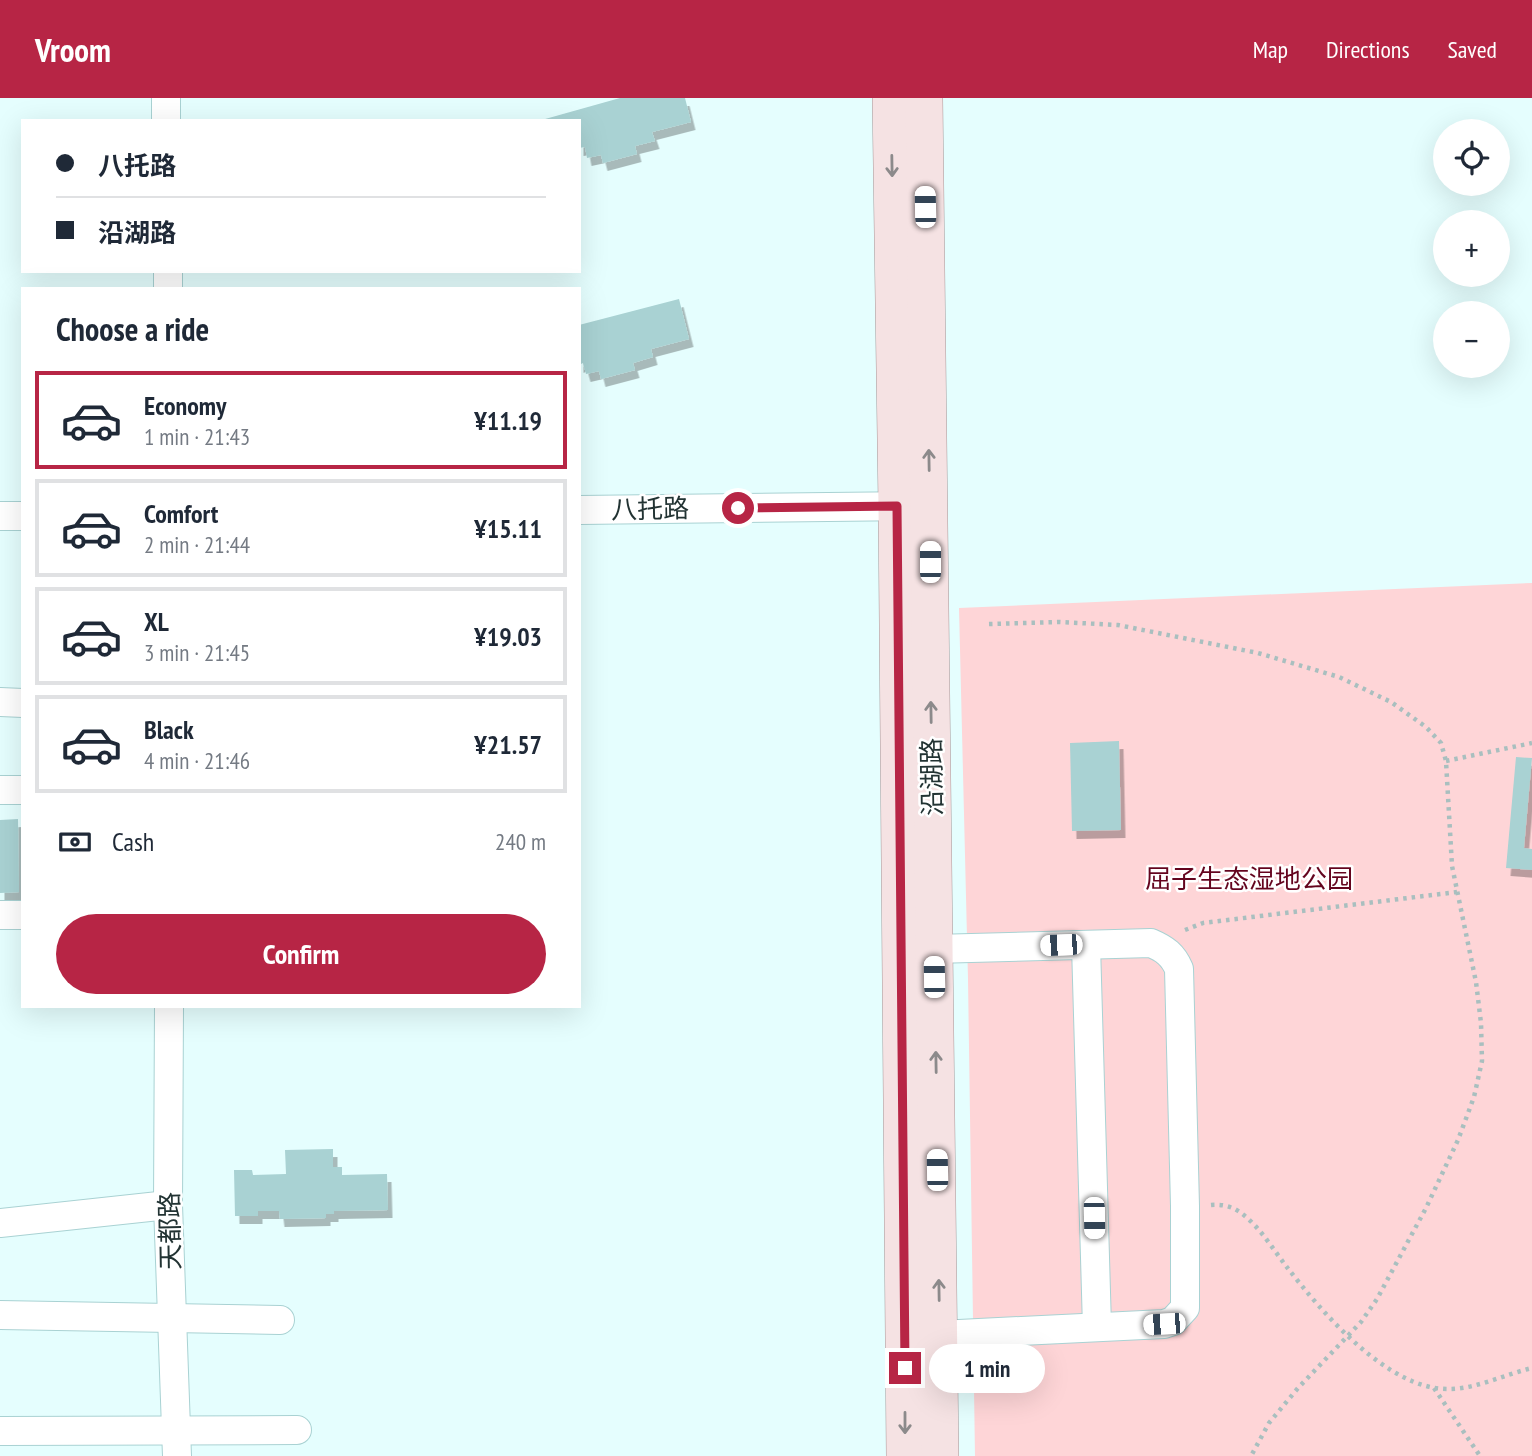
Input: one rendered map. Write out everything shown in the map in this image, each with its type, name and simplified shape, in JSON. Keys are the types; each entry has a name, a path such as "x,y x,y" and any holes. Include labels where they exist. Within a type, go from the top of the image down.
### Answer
{"main road":[{"name":"沿湖路","path":"891,98 913,506 929,617 940,1456"},
{"name":"沿湖路","path":"905,1456 913,506 924,98"}],"street":[{"path":"166,98 166,119"},
{"name":"八托路","path":"581,510 913,506"},
{"path":"0,516 21,516"},
{"path":"0,702 21,703"},
{"path":"0,790 21,790"},
{"path":"0,915 21,915"},
{"path":"934,949 1151,943 1164,948 1175,959 1180,969 1185,1206 1185,1308 1179,1316 1164,1324 939,1335"},
{"path":"1086,944 1097,1327"},
{"name":"天都路","path":"169,1008 168,1205 177,1443"},
{"path":"0,1223 168,1205"},
{"path":"0,1315 280,1320"},
{"path":"0,1431 177,1443 297,1430"}],"path":[{"path":"989,624 1059,622 1118,625 1258,653 1339,677 1391,702 1426,727 1441,743 1446,761 1449,834 1457,892 1474,971 1481,1023 1482,1060 1474,1097 1458,1140 1377,1299 1361,1322 1298,1388 1269,1423 1251,1456"},
{"path":"1446,761 1532,743"},
{"path":"1164,948 1174,937 1203,923 1457,892"},
{"path":"1185,1206 1220,1204 1242,1213 1304,1289 1348,1336 1370,1357 1401,1375 1433,1387 1448,1389 1466,1387 1532,1367"},
{"path":"1433,1387 1480,1456"}],"green space":[{"name":"屈子生态湿地公园","path":"1532,583 1532,1456 975,1456 959,608"}],"building":[{"path":"620,98 685,98 691,122 652,132 655,141 635,146 637,154 603,163 601,155 587,158 585,147 581,148 581,119 545,119"},
{"path":"679,299 689,339 651,349 653,357 633,363 635,370 601,379 599,371 586,374 583,363 581,364 581,324"},
{"path":"1119,741 1121,830 1072,831 1070,743"},
{"path":"1516,757 1532,758 1524,848 1532,849 1532,870 1506,868"},
{"path":"18,819 19,892 0,893 0,820"},
{"path":"333,1149 333,1167 342,1167 342,1175 387,1174 388,1210 334,1211 334,1214 326,1214 326,1218 280,1219 279,1211 258,1211 258,1216 235,1216 234,1170 252,1170 253,1175 286,1174 285,1150"}],"route":[{"path":"738,508 897,506 905,1368"}]}
